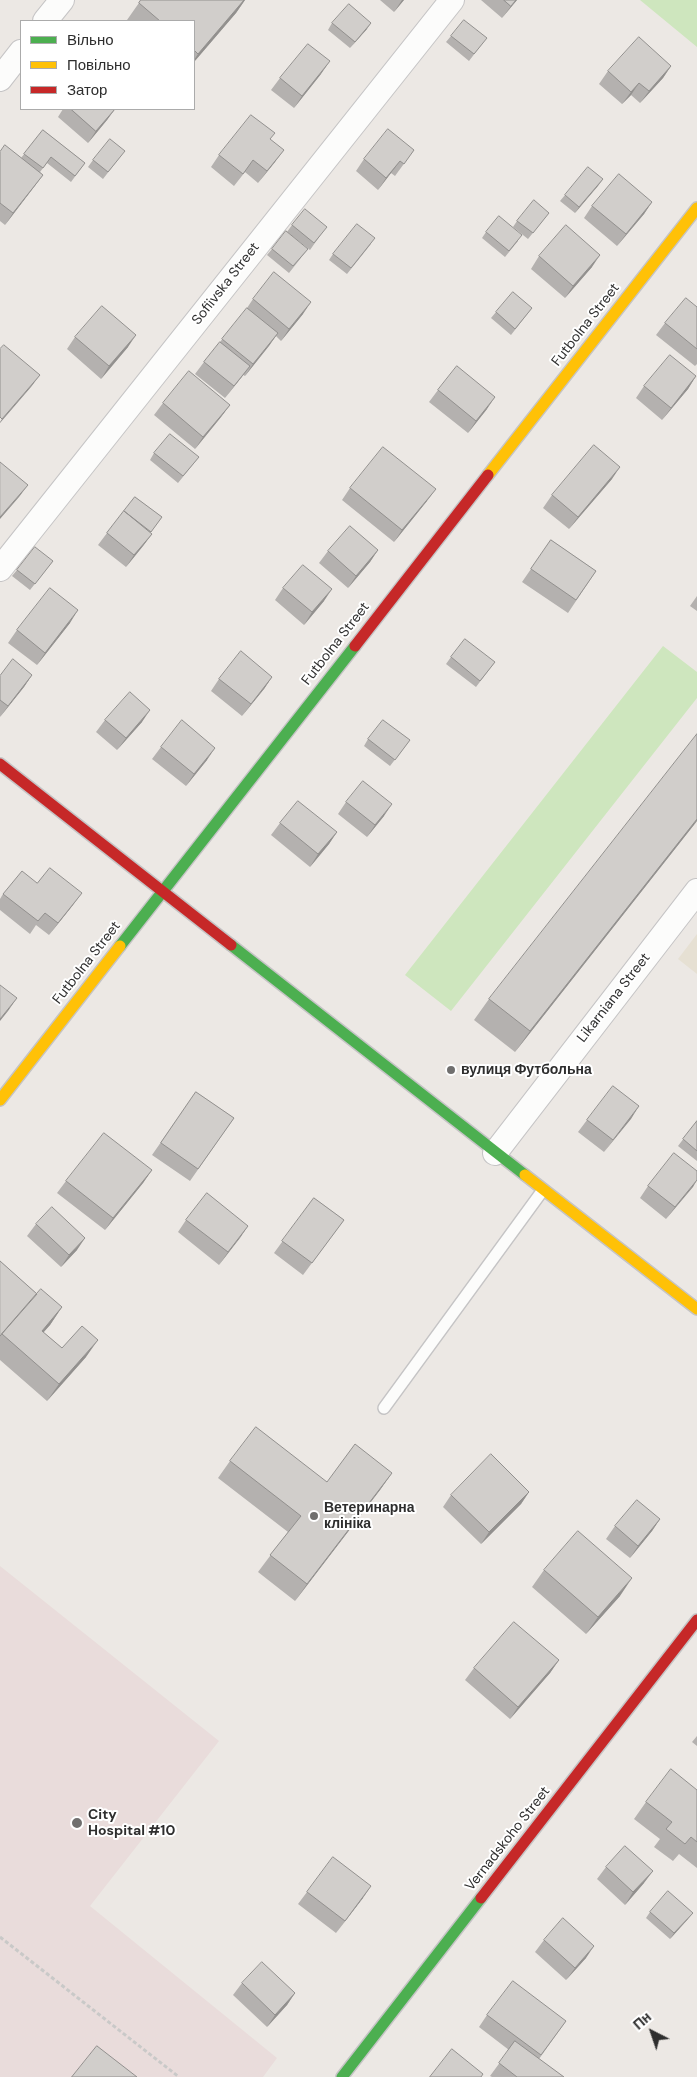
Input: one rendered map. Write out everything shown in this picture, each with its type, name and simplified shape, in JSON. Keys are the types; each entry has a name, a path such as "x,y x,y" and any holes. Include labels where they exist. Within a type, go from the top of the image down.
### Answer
{"street":[{"path":"46,20 62,0"},
{"name":"Sofiivska Street","path":"0,569 452,0"},
{"path":"0,79 20,53"},
{"name":"Futbolna Street","path":"0,1100 697,208"},
{"path":"0,764 495,1153 697,1309"},
{"name":"Likarniana Street","path":"495,1153 697,891"},
{"name":"Vernadskoho Street","path":"342,2077 697,1620"}],"lane":[{"path":"384,1408 543,1190"}],"path":[{"path":"0,1937 179,2077"}],"shaded area":[{"path":"697,934 697,974 678,959"},
{"name":"City Hospital #10","path":"0,1566 219,1741 90,1906 277,2058 263,2077 0,2077"}],"green space":[{"path":"640,0 697,0 697,47"},
{"path":"663,646 697,672 697,698 451,1011 405,975"}],"building":[{"path":"141,0 244,0 198,54 195,51 195,20 159,20 139,3"},
{"path":"504,0 516,0 511,6"},
{"path":"349,4 371,23 355,42 332,23"},
{"path":"464,20 487,38 474,54 451,36"},
{"path":"639,37 671,66 649,91 639,83 631,92 608,71"},
{"path":"308,44 330,61 302,96 280,78"},
{"path":"72,110 114,110 96,131"},
{"path":"251,115 275,133 270,139 284,150 267,171 253,160 243,174 219,155"},
{"path":"388,129 414,150 404,164 400,161 386,178 364,159"},
{"path":"43,130 85,163 75,176 51,157 43,168 24,154"},
{"path":"110,139 125,151 108,172 93,160"},
{"path":"5,145 43,175 13,213 0,203 0,152"},
{"path":"588,167 603,179 579,207 565,195"},
{"path":"619,174 652,202 626,234 592,206"},
{"path":"534,200 549,213 533,233 517,221"},
{"path":"305,209 327,227 314,243 292,225"},
{"path":"499,216 522,235 509,251 486,232"},
{"path":"357,224 375,238 351,268 333,254"},
{"path":"566,225 600,255 573,286 539,256"},
{"path":"286,231 308,249 293,266 272,249"},
{"path":"274,272 311,302 289,329 253,299"},
{"path":"513,292 532,308 515,329 496,312"},
{"path":"686,298 697,307 697,349 665,323"},
{"path":"102,306 136,335 109,366 75,337"},
{"path":"247,308 278,333 253,364 222,339"},
{"path":"220,342 250,366 234,386 204,362"},
{"path":"4,345 40,375 2,419 0,417 0,349"},
{"path":"670,355 696,376 671,408 644,386"},
{"path":"457,366 495,397 476,421 438,390"},
{"path":"189,371 230,405 203,437 163,403"},
{"path":"170,434 199,457 183,476 154,453"},
{"path":"594,445 620,467 578,517 552,495"},
{"path":"383,447 436,489 402,530 350,488"},
{"path":"0,462 28,485 0,517"},
{"path":"135,497 162,517 151,532 124,511"},
{"path":"124,511 152,534 134,555 107,533"},
{"path":"350,526 378,550 356,576 328,551"},
{"path":"551,540 596,571 576,600 531,569"},
{"path":"35,547 53,561 35,584 17,570"},
{"path":"303,565 332,589 312,612 283,588"},
{"path":"50,588 78,610 45,653 17,630"},
{"path":"465,639 495,662 480,681 451,657"},
{"path":"241,651 272,677 251,704 219,679"},
{"path":"13,659 32,675 8,706 0,700 0,676"},
{"path":"130,692 150,710 126,738 105,720"},
{"path":"182,720 215,748 194,774 161,747"},
{"path":"383,720 410,740 395,760 368,739"},
{"path":"697,734 697,819 530,1031 489,999"},
{"path":"363,781 392,804 375,825 346,802"},
{"path":"298,801 337,832 318,854 280,823"},
{"path":"50,868 82,893 58,923 45,913 38,921 3,894 22,871 37,883"},
{"path":"0,985 17,998 0,1019"},
{"path":"613,1086 639,1106 613,1140 587,1120"},
{"path":"196,1092 234,1118 198,1169 161,1143"},
{"path":"697,1121 697,1151 683,1139"},
{"path":"104,1133 152,1170 113,1218 66,1181"},
{"path":"674,1153 697,1171 697,1180 675,1207 648,1186"},
{"path":"207,1193 248,1226 228,1252 186,1220"},
{"path":"314,1198 344,1220 312,1263 282,1241"},
{"path":"52,1207 85,1238 69,1255 36,1224"},
{"path":"0,1261 37,1294 0,1336"},
{"path":"41,1289 62,1307 42,1331 62,1348 82,1326 98,1340 59,1384 2,1334"},
{"name":"Ветеринарна клініка","path":"256,1427 327,1482 355,1444 392,1473 307,1584 270,1555 301,1516 230,1461"},
{"path":"491,1454 529,1492 489,1532 451,1495"},
{"path":"637,1500 660,1519 638,1546 615,1526"},
{"path":"578,1531 632,1578 598,1617 544,1570"},
{"path":"514,1622 559,1660 518,1707 474,1668"},
{"path":"671,1769 697,1790 697,1842 691,1837 685,1844 666,1829 672,1822 646,1802"},
{"path":"625,1846 653,1871 633,1892 606,1867"},
{"path":"333,1857 371,1886 345,1921 307,1892"},
{"path":"668,1891 693,1913 674,1933 650,1912"},
{"path":"563,1918 594,1946 575,1968 544,1940"},
{"path":"262,1962 295,1993 275,2015 242,1983"},
{"path":"513,1981 566,2021 541,2055 487,2015"},
{"path":"515,2041 564,2077 517,2077 499,2063"},
{"path":"97,2046 137,2077 72,2077"},
{"path":"452,2049 483,2074 481,2077 430,2077"}],"traffic: fast":[{"path":"120,946 355,646"},
{"path":"231,945 525,1175"},
{"path":"342,2077 481,1898"}],"traffic: slow":[{"path":"488,475 697,208"},
{"path":"0,1100 120,946"},
{"path":"525,1175 697,1309"}],"traffic: jam":[{"path":"355,646 488,475"},
{"path":"0,764 231,945"},
{"path":"481,1898 697,1620"}],"place":[{"name":"вулиця Футбольна","path":"451,1070"},
{"name":"Ветеринарна клініка","path":"314,1516"},
{"name":"City Hospital #10","path":"77,1823"}]}
